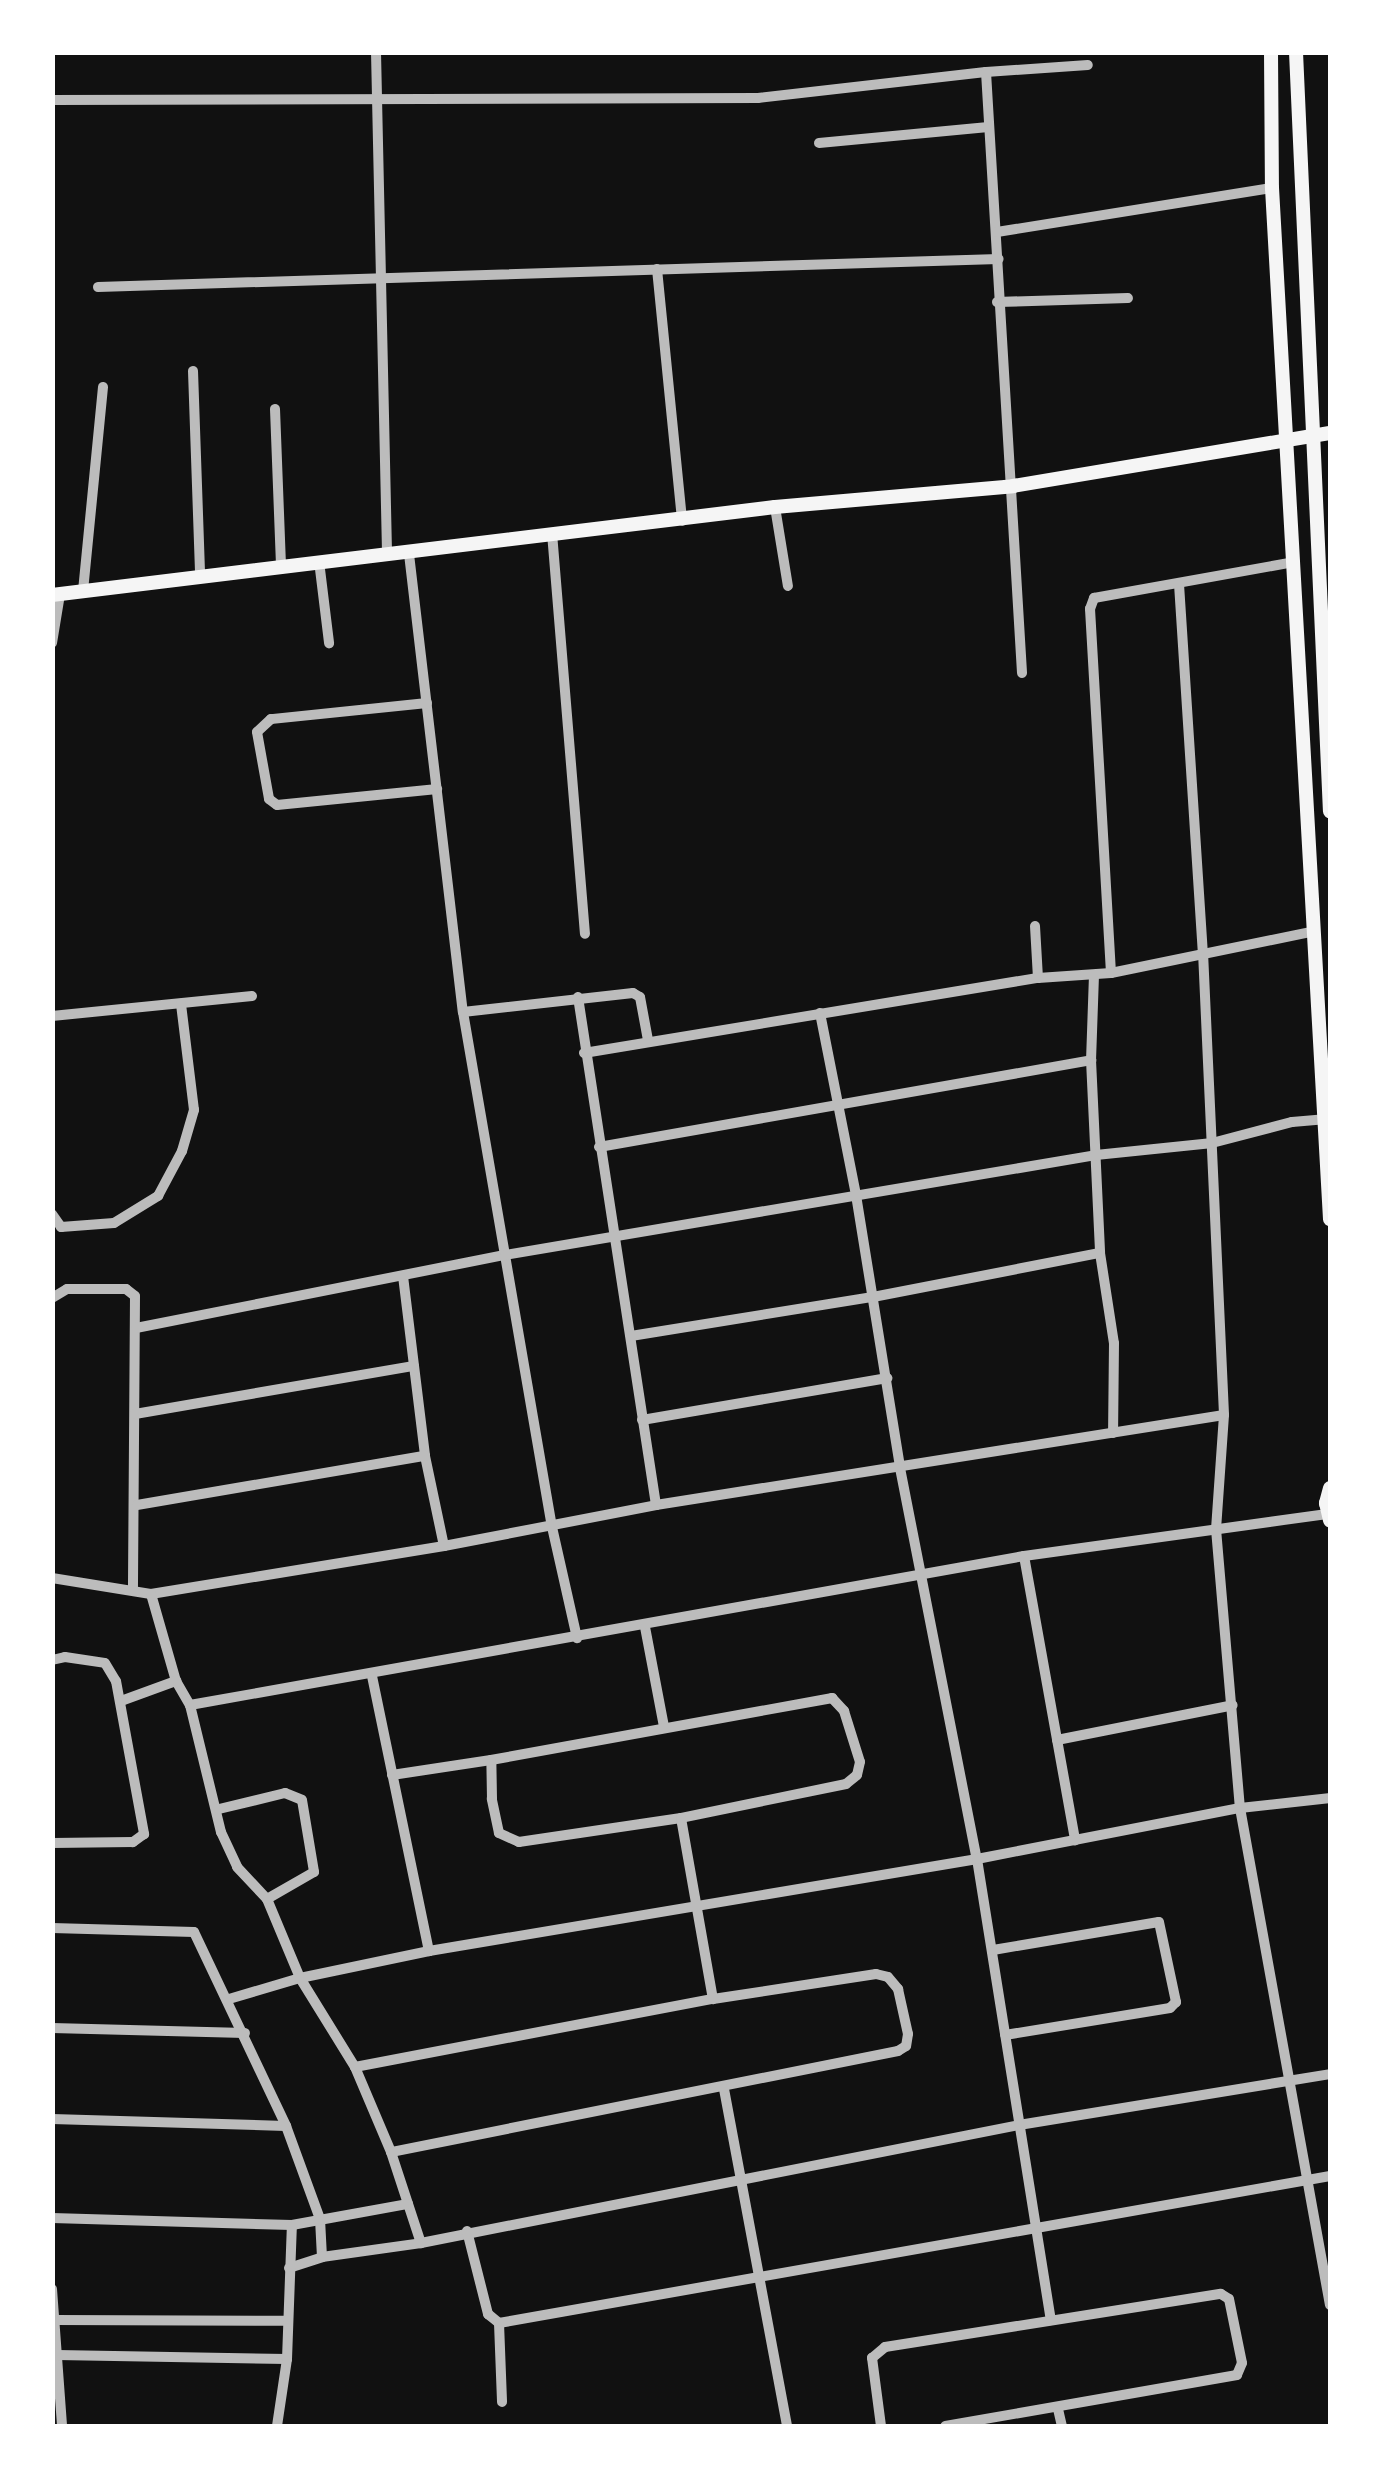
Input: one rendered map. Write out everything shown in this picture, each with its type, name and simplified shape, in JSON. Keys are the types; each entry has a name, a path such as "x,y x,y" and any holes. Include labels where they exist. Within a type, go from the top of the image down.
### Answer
{"main road":[{"path":"1270,52 1272,188 1328,1119 1330,1218"},
{"path":"1296,52 1330,811"},
{"path":"56,594 776,507 1013,486 1330,433"},
{"path":"1307,783 1329,782"},
{"path":"1329,1518 1330,1488"}],"street":[{"path":"376,52 387,553"},
{"path":"52,100 758,98 986,72 1088,65"},
{"path":"986,72 1022,673"},
{"path":"819,143 988,127"},
{"path":"997,232 1272,188"},
{"path":"98,287 379,282 998,259"},
{"path":"657,269 682,521"},
{"path":"997,302 1128,298"},
{"path":"193,371 200,574"},
{"path":"83,591 103,387"},
{"path":"276,410 281,565"},
{"path":"776,507 788,586"},
{"path":"552,533 586,934"},
{"path":"409,554 463,1012 552,1527 576,1638"},
{"path":"319,561 330,643"},
{"path":"1111,973 1090,609 1094,598 1296,562"},
{"path":"1178,584 1203,952 1224,1414 1216,1528 1240,1808 1330,2305"},
{"path":"52,644 56,594"},
{"path":"427,703 271,719 256,732 269,799 276,805 437,789"},
{"path":"1035,926 1038,978"},
{"path":"584,1053 1038,978 1111,973 1315,931"},
{"path":"1094,975 1091,1060 1100,1252 1114,1343 1114,1433"},
{"path":"463,1012 634,993 640,997 648,1040"},
{"path":"52,1016 252,996"},
{"path":"578,997 656,1504"},
{"path":"52,1214 62,1227 114,1223 158,1196 182,1151 194,1110 181,1004"},
{"path":"820,1012 856,1195 920,1577 978,1859 1051,2320"},
{"path":"599,1147 1091,1060"},
{"path":"136,1328 505,1254 1096,1155 1212,1143 1292,1122 1328,1119"},
{"path":"631,1336 873,1297 1100,1252"},
{"path":"404,1276 425,1456 444,1546"},
{"path":"52,1298 67,1289 126,1289 135,1296 137,1505 133,1588"},
{"path":"135,1414 414,1366"},
{"path":"642,1420 888,1378"},
{"path":"52,1578 133,1588 151,1594 552,1527 656,1504 1224,1414"},
{"path":"137,1505 425,1456"},
{"path":"190,1705 372,1676 1024,1556 1216,1528 1329,1518"},
{"path":"1024,1556 1075,1840"},
{"path":"151,1594 176,1681 190,1705 219,1810 221,1832 237,1867 267,1899 300,1978 355,2067 392,2152 420,2243"},
{"path":"645,1627 664,1727"},
{"path":"52,1660 65,1657 105,1664 121,1701 144,1834 133,1842 52,1842"},
{"path":"372,1676 430,1952"},
{"path":"121,1701 176,1681"},
{"path":"392,1775 832,1698 844,1711 860,1762 857,1775 846,1784 681,1818 510,1841 499,1833 495,1816 491,1760"},
{"path":"1057,1740 1234,1705"},
{"path":"219,1810 286,1793 302,1800 314,1872 267,1899"},
{"path":"228,1999 300,1978 430,1952 978,1859 1240,1808 1330,1798"},
{"path":"681,1818 713,1999"},
{"path":"993,1950 1159,1922 1176,2002 1170,2008 1005,2035"},
{"path":"52,1928 194,1932 286,2126 320,2219 322,2257"},
{"path":"355,2067 713,1999 876,1974 888,1978 898,1989 908,2034 906,2046 898,2051 724,2089 392,2152"},
{"path":"52,2028 245,2033"},
{"path":"289,2268 322,2257 420,2243 446,2234 740,2182 1019,2125 1330,2074"},
{"path":"724,2089 787,2426"},
{"path":"52,2119 286,2126"},
{"path":"498,2322 1330,2176"},
{"path":"52,2218 292,2226 408,2204"},
{"path":"277,2426 288,2359 292,2226"},
{"path":"466,2231 488,2314 498,2322 502,2402"},
{"path":"52,2290 62,2426"},
{"path":"880,2426 872,2358 876,2351 1221,2294 1229,2299 1242,2363 1237,2375 945,2426"},
{"path":"54,2320 288,2322"},
{"path":"57,2355 288,2359"},
{"path":"1058,2409 1062,2426"}]}
